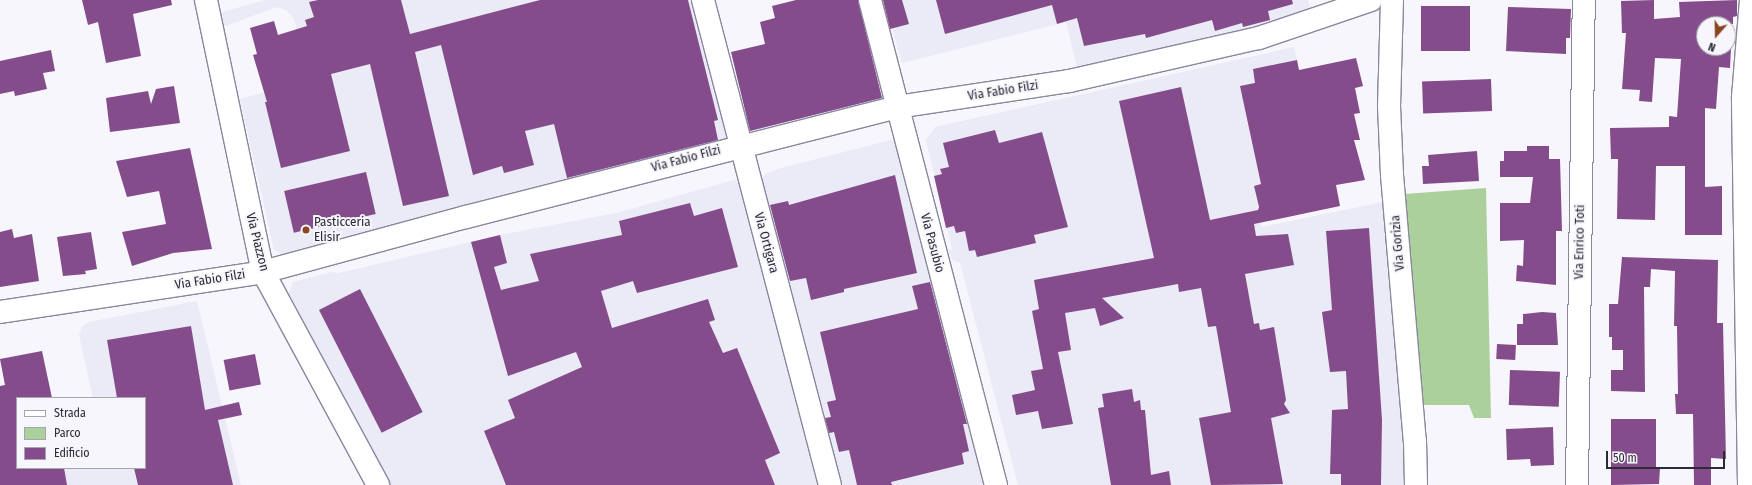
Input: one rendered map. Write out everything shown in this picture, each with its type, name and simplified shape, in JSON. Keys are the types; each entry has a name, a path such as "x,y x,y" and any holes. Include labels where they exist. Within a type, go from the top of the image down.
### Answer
{"street":[{"name":"Via Piazzon","path":"206,0 263,272 378,485"},
{"name":"Via Ortigara","path":"703,0 830,485"},
{"name":"Via Pasubio","path":"870,0 996,485"},
{"name":"Via Fabio Filzi","path":"0,312 263,272 740,146 897,107 1069,81 1259,38 1371,0"},
{"name":"Via Gorizia","path":"1392,0 1389,106 1392,175 1414,433 1416,485"},
{"name":"Via Enrico Toti","path":"1577,485 1584,0"},
{"path":"1749,485 1750,376 1748,213 1743,97 1752,0"}],"shaded area":[{"path":"265,0 696,0 732,152 288,258 274,250 240,99 310,80 294,19 286,10 277,7 223,27 219,13"},
{"path":"884,0 1308,0 1312,15 1078,72 1066,22 902,63"},
{"path":"1294,47 1302,83 1261,184 1254,186 1262,227 1388,201 1409,485 1018,485 960,263 952,260 949,250 952,249 926,140 935,127"},
{"path":"895,139 993,485 834,485 761,181 765,174 781,168"},
{"path":"734,180 742,184 817,485 390,485 289,293 293,282 331,272 339,273 500,235 616,213"},
{"path":"197,301 241,485 0,485 16,469 146,469 146,397 93,397 79,335 82,327 89,322"}],"green space":[{"path":"1486,188 1491,418 1474,418 1469,405 1422,405 1404,194"}],"building":[{"path":"82,0 171,0 172,5 133,14 141,56 106,63 98,22 88,25"},
{"path":"318,0 401,0 410,34 540,0 688,0 718,120 714,121 718,140 567,178 554,124 525,131 534,165 504,173 502,166 473,175 441,45 415,52 449,196 403,206 370,64 331,74 350,151 281,168 265,102 267,102 253,55 257,54 250,28 274,21 278,35 307,26 305,20 314,17 309,2"},
{"path":"796,0 858,0 882,98 750,131 731,52 765,44 760,22 775,18 772,6"},
{"path":"883,0 902,0 909,24 890,29"},
{"path":"936,0 1292,0 1293,4 1268,11 1270,20 1243,27 1242,23 1215,31 1212,20 1146,38 1145,34 1084,46 1077,18 1057,24 1052,5 945,34"},
{"path":"1654,0 1654,19 1680,17 1679,2 1737,0 1737,16 1696,16 1696,56 1731,56 1730,68 1719,67 1716,109 1705,108 1705,187 1722,186 1722,235 1685,235 1685,166 1656,166 1655,220 1617,219 1618,159 1611,159 1610,128 1669,127 1669,116 1677,117 1681,59 1655,58 1652,102 1639,101 1640,90 1622,89 1626,33 1622,33 1621,1"},
{"path":"1421,6 1470,6 1470,51 1421,51"},
{"path":"1508,7 1571,9 1570,38 1566,38 1566,54 1506,51"},
{"path":"51,50 55,71 43,73 47,89 15,96 14,91 0,94 0,61"},
{"path":"1356,58 1363,86 1355,88 1360,113 1354,114 1360,140 1354,140 1365,180 1336,185 1340,206 1254,224 1256,236 1288,234 1294,265 1245,274 1254,324 1259,323 1260,330 1274,327 1286,400 1284,404 1290,413 1271,418 1283,484 1211,485 1199,418 1231,412 1216,326 1208,327 1201,288 1179,292 1178,284 1102,298 1124,318 1100,326 1095,308 1065,313 1071,350 1058,352 1073,424 1042,429 1038,411 1016,415 1012,395 1035,390 1031,371 1043,369 1032,311 1039,309 1034,280 1154,258 1119,101 1181,87 1210,220 1258,210 1259,207 1254,186 1261,184 1240,86 1255,83 1253,69 1297,60 1299,70"},
{"path":"1491,79 1492,111 1423,113 1422,81"},
{"path":"174,86 180,123 110,132 106,98 148,91 151,104 156,89"},
{"path":"995,130 999,143 1042,132 1068,227 1034,235 1036,243 977,257 975,250 969,251 965,231 956,233 954,226 946,228 934,176 942,174 940,169 949,167 943,143"},
{"path":"1527,146 1549,146 1549,159 1560,159 1562,231 1556,231 1556,285 1516,281 1517,265 1523,266 1524,240 1500,241 1500,203 1530,203 1533,177 1500,177 1500,161 1504,161 1504,151 1527,151"},
{"path":"190,148 212,249 173,253 132,266 122,232 166,224 159,191 127,197 116,161"},
{"path":"1477,151 1479,181 1423,184 1422,166 1429,166 1428,155"},
{"path":"366,172 376,214 294,233 284,191"},
{"path":"895,175 917,273 844,289 844,292 811,300 806,278 790,281 770,205 788,201 789,205"},
{"path":"690,203 694,216 722,208 738,267 637,293 633,281 601,291 612,328 708,299 715,320 709,322 723,353 737,348 780,453 765,460 775,485 506,485 484,431 515,418 508,400 582,367 576,352 508,376 471,242 500,235 507,263 494,267 501,290 539,281 530,254 622,235 619,221"},
{"path":"1369,228 1382,420 1381,485 1341,485 1341,474 1330,474 1332,410 1348,409 1346,371 1330,372 1322,312 1332,310 1326,231"},
{"path":"12,229 14,238 32,234 39,281 0,287 0,232"},
{"path":"91,232 97,269 85,271 86,274 63,276 57,237"},
{"path":"1622,257 1718,260 1717,323 1723,323 1726,459 1711,458 1711,485 1694,485 1693,414 1676,414 1675,394 1678,394 1677,326 1674,326 1675,271 1651,269 1650,287 1644,287 1645,392 1611,391 1611,370 1623,370 1623,350 1612,350 1612,337 1609,337 1609,304 1618,304"},
{"path":"930,282 967,424 963,424 969,451 962,453 964,464 891,482 892,485 857,485 849,450 839,452 834,432 829,433 825,418 831,417 827,402 836,400 820,332 918,309 912,286"},
{"path":"360,289 423,412 382,433 319,310"},
{"path":"1542,312 1556,313 1558,345 1517,345 1517,324 1523,324 1523,314"},
{"path":"191,326 205,410 239,402 242,415 218,420 233,485 138,485 134,469 146,469 146,397 117,397 107,340"},
{"path":"1497,344 1516,345 1515,360 1496,359"},
{"path":"42,351 52,397 16,397 16,469 64,469 67,485 0,485 0,386 5,385 0,359"},
{"path":"255,354 261,384 230,391 224,360"},
{"path":"1510,370 1560,372 1559,407 1509,405"},
{"path":"1132,389 1134,402 1140,400 1141,410 1145,410 1151,475 1169,471 1171,485 1111,485 1098,408 1104,407 1102,394"},
{"path":"1611,419 1656,419 1656,468 1660,468 1659,484 1611,485"},
{"path":"1553,427 1554,465 1531,466 1530,459 1507,460 1506,429"}],"place":[{"name":"Pasticceria Elisir","path":"306,230"}]}
